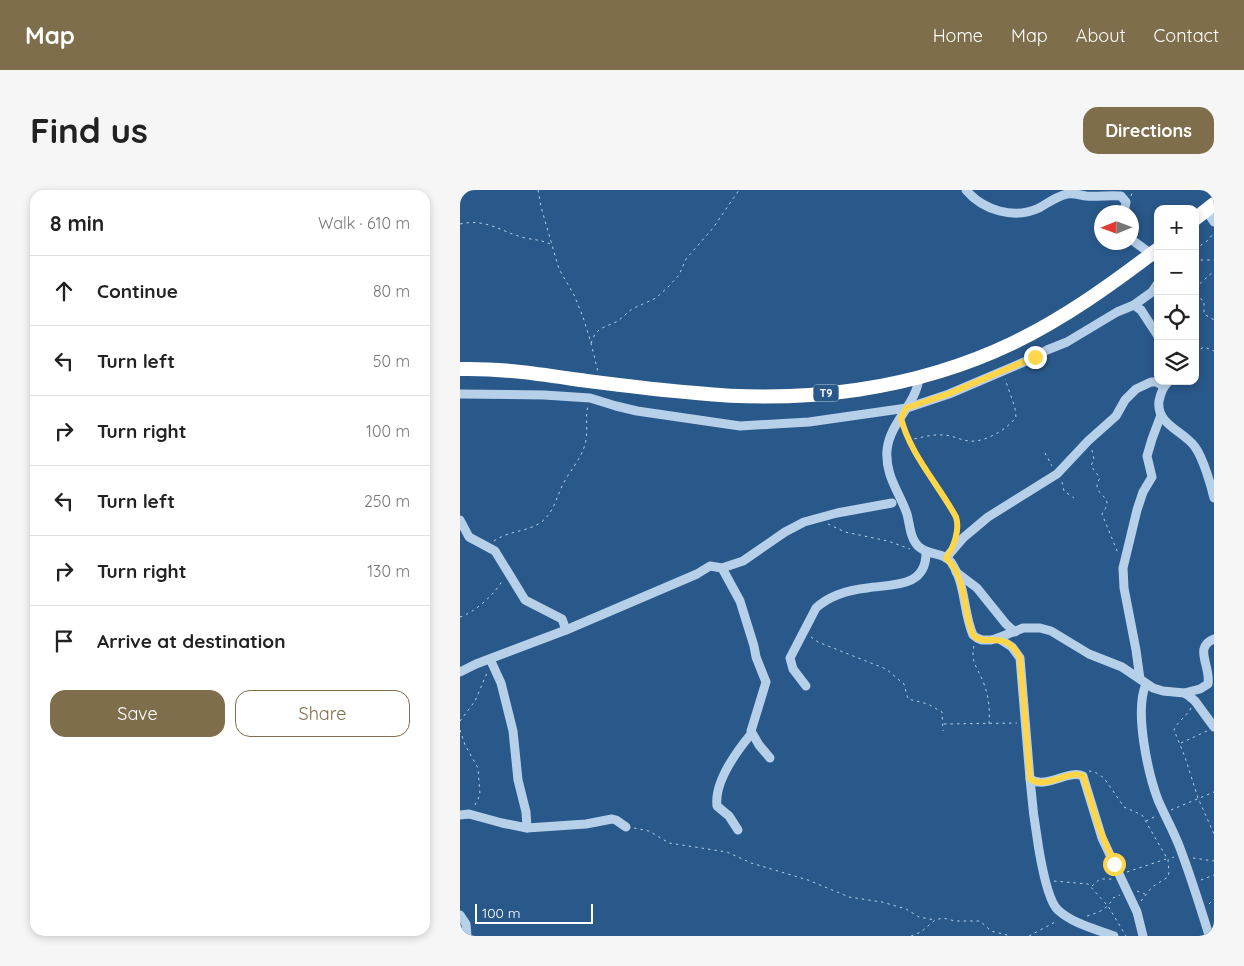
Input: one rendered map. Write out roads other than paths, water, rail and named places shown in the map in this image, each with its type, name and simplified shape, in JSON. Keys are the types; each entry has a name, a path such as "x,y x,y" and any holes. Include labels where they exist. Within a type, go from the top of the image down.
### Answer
{"highway":[{"path":"1199,216 1210,207"},
{"name":"T9","path":"460,369 499,369 698,394 771,398 840,392 919,378 957,366 1013,343 1111,285 1154,255"}],"street":[{"path":"966,190 984,206 1002,212 1026,212 1040,208 1061,196 1073,194 1121,196 1126,202 1125,205"},
{"path":"1210,207 1214,222"},
{"path":"1139,244 1154,253"},
{"path":"460,394 544,395 590,398 637,411 740,426 809,422 906,408 948,394 1067,342 1116,312 1134,305 1154,289"},
{"path":"1134,305 1141,310 1154,330"},
{"path":"806,686 793,670 790,658 812,613 821,603 856,590 891,586 913,579 923,571 925,555 916,544 888,470 890,437 915,395 919,378"},
{"path":"943,556 988,517 1057,474 1088,440 1116,416 1125,400 1136,389 1154,382"},
{"path":"1167,385 1159,403 1161,415 1167,423 1195,447 1214,498"},
{"path":"1161,415 1153,433 1147,456 1152,477 1143,492 1137,510 1123,568 1124,588 1143,682 1141,699 1143,728 1152,779 1184,857 1210,933"},
{"path":"460,672 491,661 680,582 710,566 722,568 744,561 791,529 818,517 892,503 896,492"},
{"path":"892,503 910,526"},
{"path":"460,520 469,537 495,551 525,600 562,619 566,630"},
{"path":"925,555 943,556 950,562 956,572 962,590 970,628 976,638 982,640 998,638 1023,628 1031,627 1051,631 1089,654 1122,667 1143,682 1162,691 1184,693 1200,689 1208,684 1203,649 1207,642 1214,639"},
{"path":"722,568 740,601 756,657 766,682 751,734 729,765 716,799 717,806 729,816 738,830"},
{"path":"956,572 977,588 1006,624 1015,632"},
{"path":"998,638 1012,647 1020,658 1035,828 1045,879 1054,906 1066,916 1114,936"},
{"path":"491,661 501,683 513,731 518,780 526,812 527,828"},
{"path":"1184,693 1195,701 1210,729"},
{"path":"751,734 770,758"},
{"path":"1030,779 1034,782 1044,782 1081,774 1085,780 1102,838 1137,912 1143,936"},
{"path":"465,814 527,828 586,824 612,819 626,827"},
{"path":"460,915 466,924 468,936"}]}
